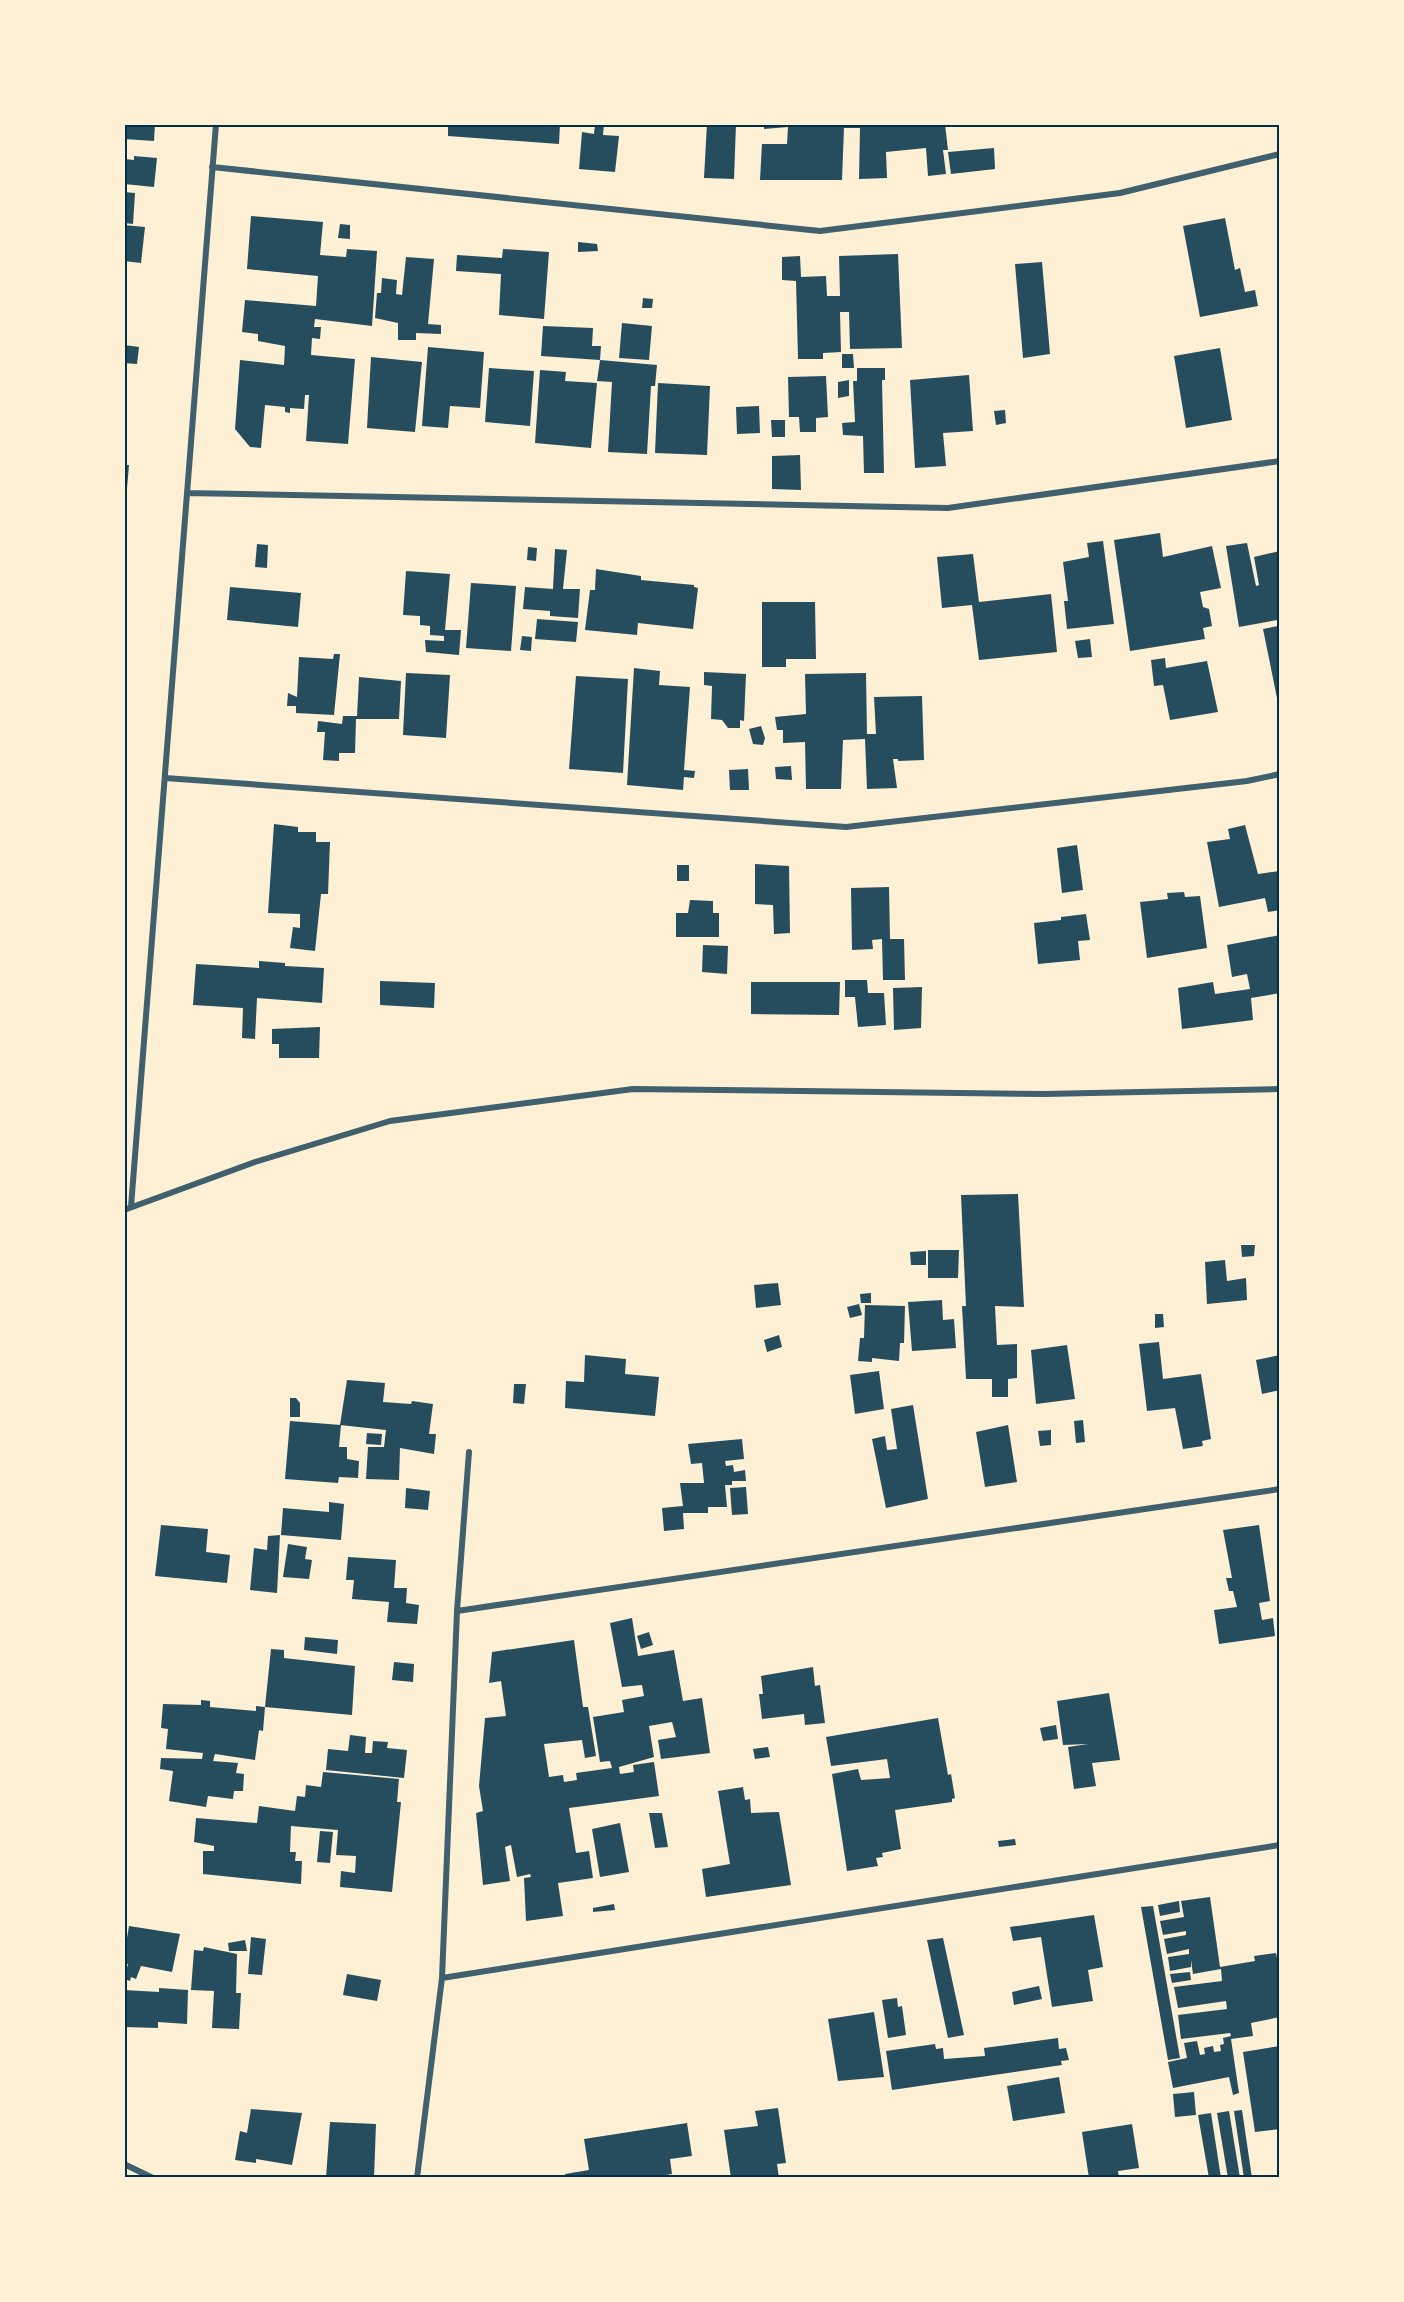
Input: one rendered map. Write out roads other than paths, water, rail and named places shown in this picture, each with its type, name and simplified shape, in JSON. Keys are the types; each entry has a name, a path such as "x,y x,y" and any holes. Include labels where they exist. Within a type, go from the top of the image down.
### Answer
{"street":[{"path":"132,1207 216,124"},
{"path":"212,167 820,231 1120,193 1280,154"},
{"path":"187,493 948,508 1280,461"},
{"path":"165,778 846,827 1247,781 1280,774"},
{"path":"124,1210 255,1162 390,1121 633,1089 1044,1094 1280,1089"},
{"path":"417,2178 442,1978 457,1611 469,1452"},
{"path":"457,1611 1280,1489"},
{"path":"442,1978 1280,1845"},
{"path":"124,2164 153,2178"}]}
